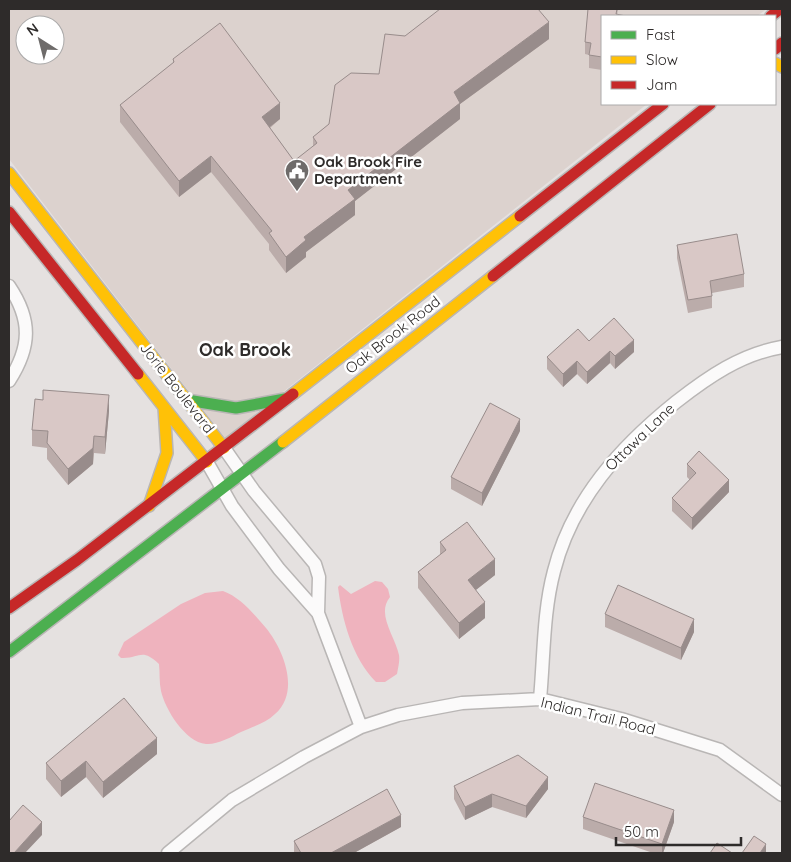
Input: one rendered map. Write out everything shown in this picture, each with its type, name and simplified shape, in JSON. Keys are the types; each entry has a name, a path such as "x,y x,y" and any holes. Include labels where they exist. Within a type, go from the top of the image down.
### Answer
{"main road":[{"name":"Oak Brook Road","path":"9,608 78,560 289,399 662,105"},
{"name":"Oak Brook Road","path":"9,652 222,488 709,105"},
{"name":"Jorie Boulevard","path":"9,173 224,448"},
{"name":"Jorie Boulevard","path":"9,212 207,462"},
{"path":"187,400 236,408 289,399"},
{"path":"149,506 167,453 164,407"}],"street":[{"path":"9,286 18,299 24,316 26,332 21,359 9,381"},
{"name":"Ottawa Lane","path":"540,699 553,572 563,541 579,506 598,478 621,451 655,419 697,386 734,362 766,350 782,347"},
{"name":"Jorie Boulevard","path":"224,448 268,509 315,564 319,576 318,613"},
{"name":"Jorie Boulevard","path":"207,462 232,506 279,569 318,613 361,726"},
{"name":"Indian Trail Road","path":"168,853 232,800 361,726 398,715 462,702 540,699 621,719 720,750 782,795"}],"shaded area":[{"path":"9,9 767,9 758,15 601,15 601,105 646,105 225,438 9,159"},
{"path":"375,581 382,582 388,589 390,597 386,604 386,618 399,657 397,674 385,682 376,682 354,650 345,625 338,587 340,585 351,594"},
{"path":"223,591 235,597 246,606 272,637 287,670 287,694 283,705 267,720 224,740 206,744 198,742 191,737 177,724 171,715 161,691 159,664 144,655 121,658 118,655 124,642 181,604 205,593"}],"building":[{"path":"440,9 538,9 549,22 454,92 460,103 348,190 355,199 304,237 306,240 286,257 269,233 272,231 211,156 179,181 120,105 174,62 173,59 220,23 280,103 262,117 294,161 317,143 313,137 329,124 335,85 351,73 379,74 385,34 405,36"},
{"path":"588,9 617,9 616,14 621,15 601,15 601,57 589,55 591,43 585,42"},
{"path":"737,234 744,274 710,281 712,296 688,300 677,245"},
{"path":"614,318 634,340 615,356 610,351 587,372 577,361 563,374 547,357 578,329 589,341"},
{"path":"43,390 109,395 105,437 94,436 93,448 68,469 47,443 48,431 32,430 35,399 43,400"},
{"path":"490,403 520,419 482,493 451,477"},
{"path":"699,451 729,480 692,518 672,498 696,473 687,464"},
{"path":"467,522 495,559 468,580 485,602 459,623 418,572 446,550 440,542"},
{"path":"618,585 694,619 681,648 605,614"},
{"path":"124,698 157,738 103,782 86,761 61,781 46,763"},
{"path":"518,755 548,777 526,806 492,794 465,807 454,786"},
{"path":"595,783 674,810 662,844 583,817"},
{"path":"387,789 401,815 331,853 301,853 294,841"},
{"path":"23,805 42,822 14,853 9,853 9,821"},
{"path":"754,836 766,844 760,853 742,853"},
{"path":"717,843 732,853 710,853"}],"traffic: fast":[{"path":"187,400 236,408 285,399"},
{"path":"9,652 283,442"}],"traffic: slow":[{"path":"776,64 782,67"},
{"path":"9,173 224,448"},
{"path":"293,394 520,216"},
{"path":"283,442 493,276"},
{"path":"138,374 207,462"},
{"path":"149,506 167,453 164,407"}],"traffic: jam":[{"path":"772,15 780,9"},
{"path":"776,48 782,43"},
{"path":"520,216 662,105"},
{"path":"493,276 709,105"},
{"path":"9,212 138,374"},
{"path":"9,608 77,560 293,394"}],"place":[{"name":"Oak Brook Fire Department","path":"297,192"}],"district":[{"name":"Oak Brook","path":"245,350"}]}
